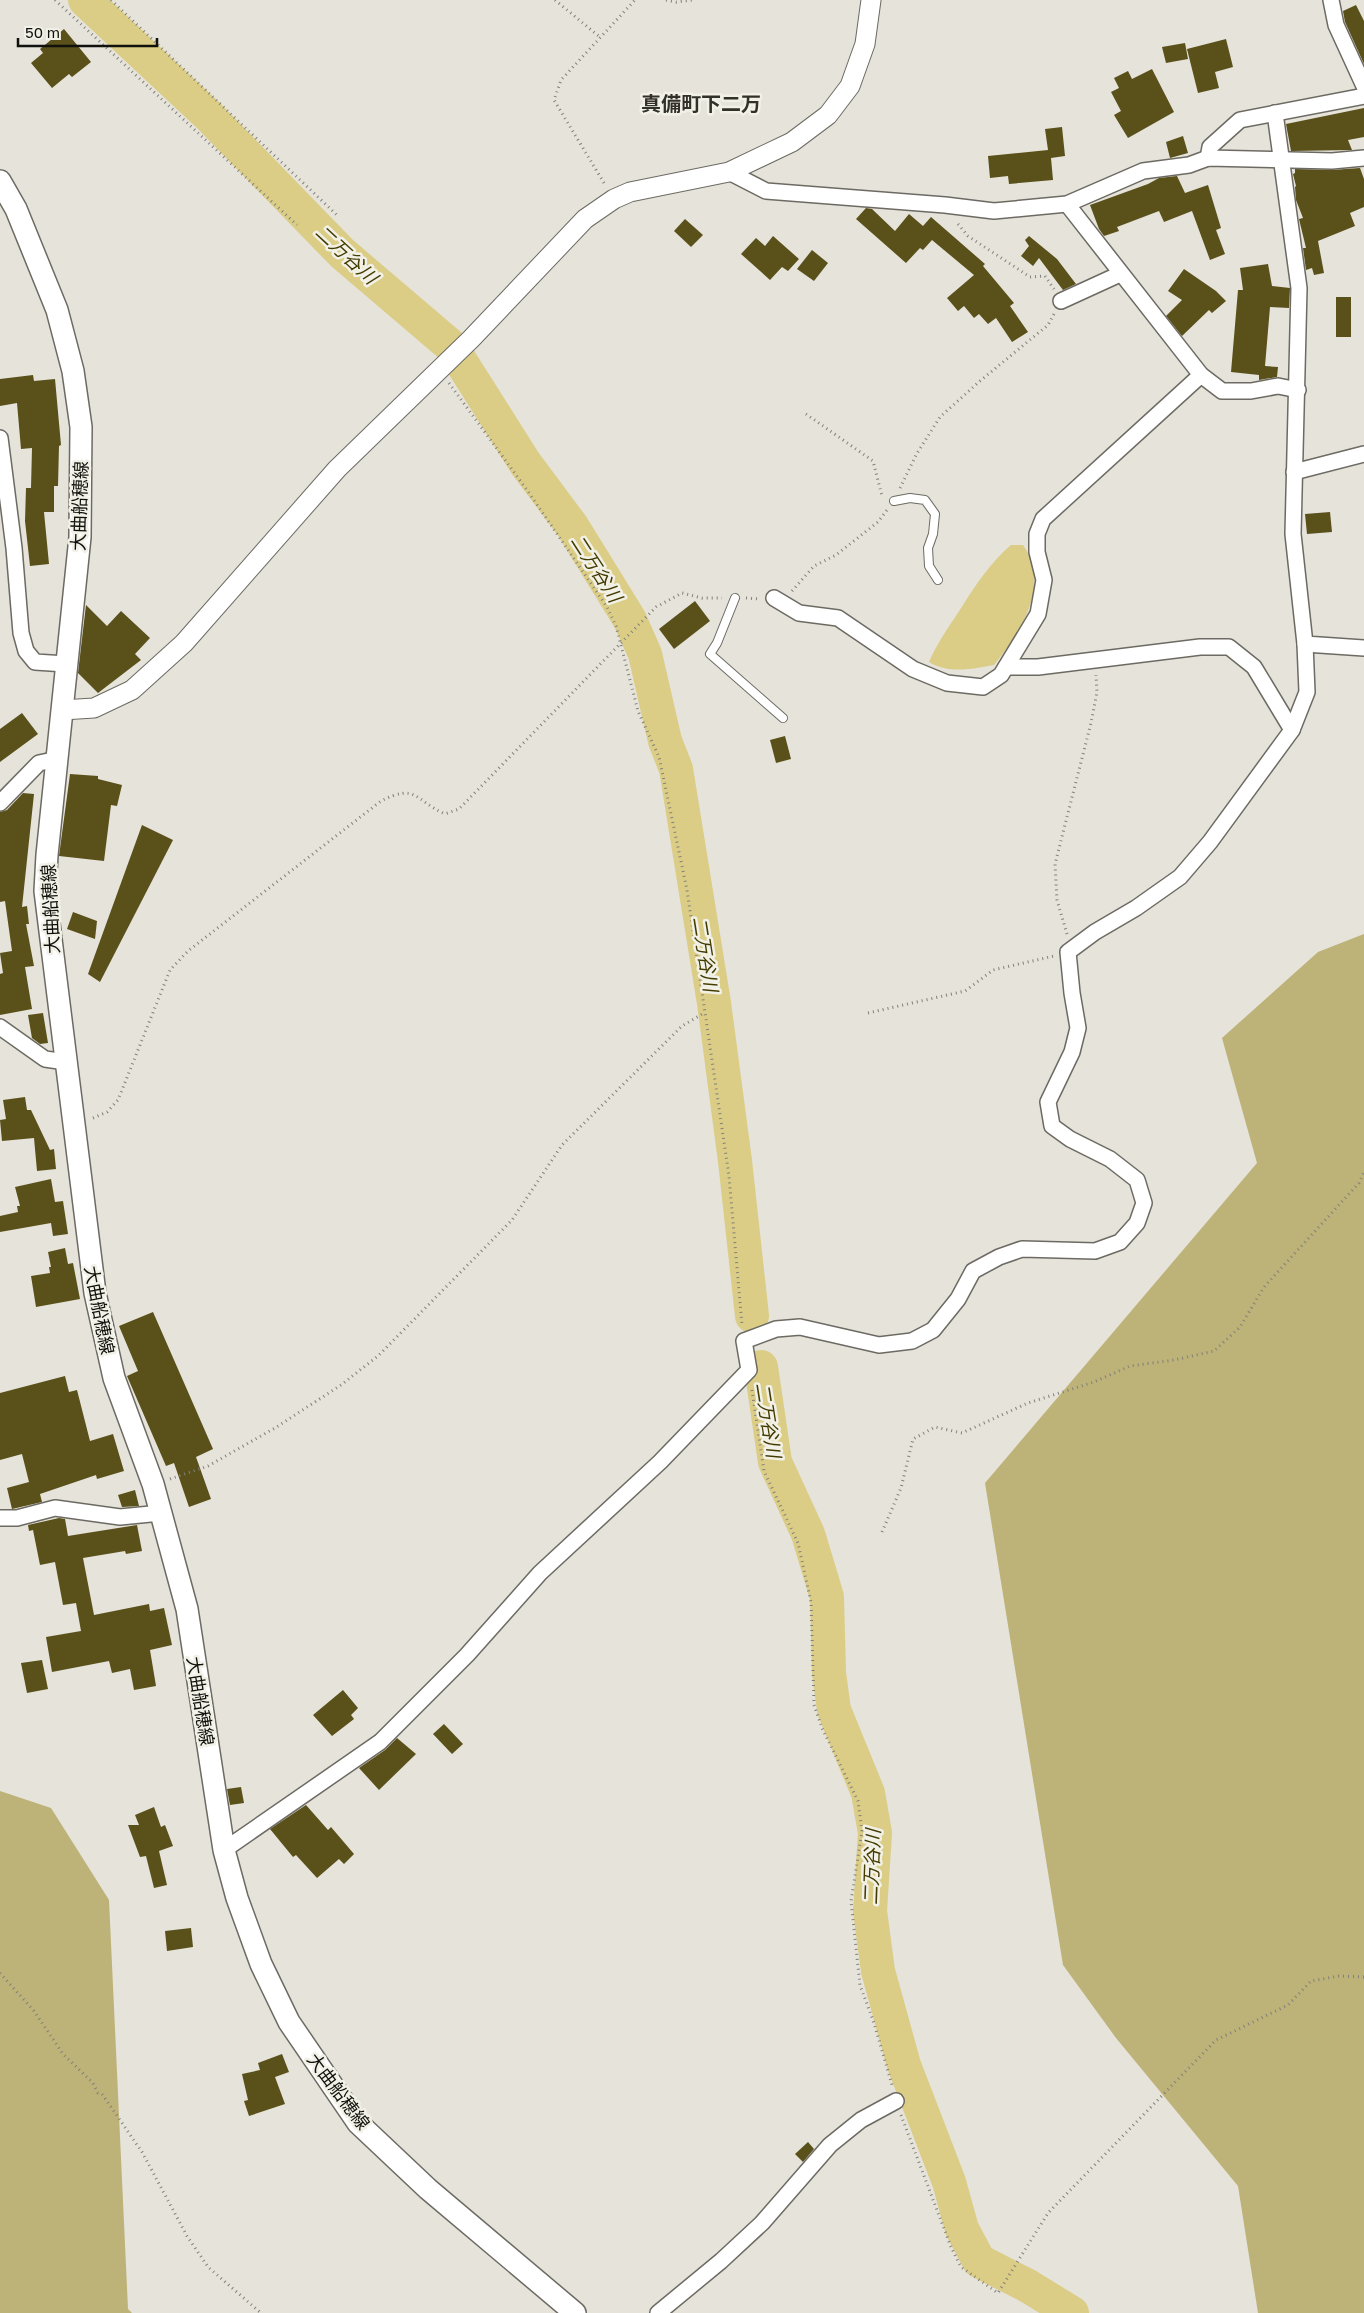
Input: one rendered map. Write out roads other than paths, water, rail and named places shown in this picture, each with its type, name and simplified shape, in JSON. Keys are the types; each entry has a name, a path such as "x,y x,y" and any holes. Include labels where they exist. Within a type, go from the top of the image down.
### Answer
{"main road":[{"name":"大曲船穂線","path":"0,180 16,209 57,310 74,371 81,427 80,537 45,891 97,1303 114,1378 153,1484 187,1609 224,1850 237,1898 261,1964 289,2022 358,2123 428,2189 575,2313"}],"street":[{"path":"62,710 94,708 132,690 184,643 337,469 470,339 585,219 614,199 630,192 729,172 792,142 828,115 850,86 853,78 865,44 871,0"},
{"path":"1331,0 1336,25 1364,86"},
{"path":"1208,158 1210,147 1240,120 1364,96"},
{"path":"224,1850 380,1742 467,1655 540,1573 660,1462 749,1370 744,1341 776,1329 800,1327 880,1345 912,1340 933,1330 958,1299 973,1271 999,1257 1022,1249 1095,1251 1120,1242 1137,1223 1144,1203 1138,1180 1110,1158 1070,1139 1052,1126 1048,1102 1072,1052 1078,1028 1068,952 1095,932 1136,908 1180,878 1210,842 1292,730 1307,692 1305,644 1293,534 1294,428 1298,390 1299,288 1275,113"},
{"path":"729,172 766,192 945,205 994,211 1067,204 1143,172 1189,166 1208,158 1332,161 1364,158"},
{"path":"1067,204 1201,376 1222,391 1251,391 1278,386 1298,390"},
{"path":"1061,301 1120,274"},
{"path":"774,598 799,613 838,618 914,669 947,683 983,687 1001,675 1038,614 1044,580 1037,552 1037,534 1043,520 1201,376"},
{"path":"0,438 13,539 21,633 26,651 35,662 66,664"},
{"path":"1294,472 1364,454"},
{"path":"1305,644 1364,648"},
{"path":"1006,667 1038,667 1200,647 1229,647 1254,667 1292,730"},
{"path":"0,803 39,764 58,759"},
{"path":"0,1027 45,1059 66,1062"},
{"path":"0,1518 16,1518 55,1508 120,1517 161,1513"},
{"path":"658,2313 762,2223 830,2145 861,2120 896,2101"}],"lane":[{"path":"894,501 910,498 925,500 935,514 933,534 928,548 928,566 938,580"},
{"path":"734,598 717,643 710,654 783,718"}],"waterway":[{"name":"二万谷川","path":"85,0 208,115 342,253 451,346 525,463 572,526 630,620 645,654 665,741 676,769 714,1003 735,1161 752,1316"},
{"name":"二万谷川","path":"761,1367 775,1462 808,1534 827,1597 829,1673 834,1710 868,1793 875,1833 870,1911 878,1971 904,2065 949,2182 962,2229 979,2261 1028,2286 1072,2313"}],"district":[{"name":"真備町下二万","path":"701,103"}]}
